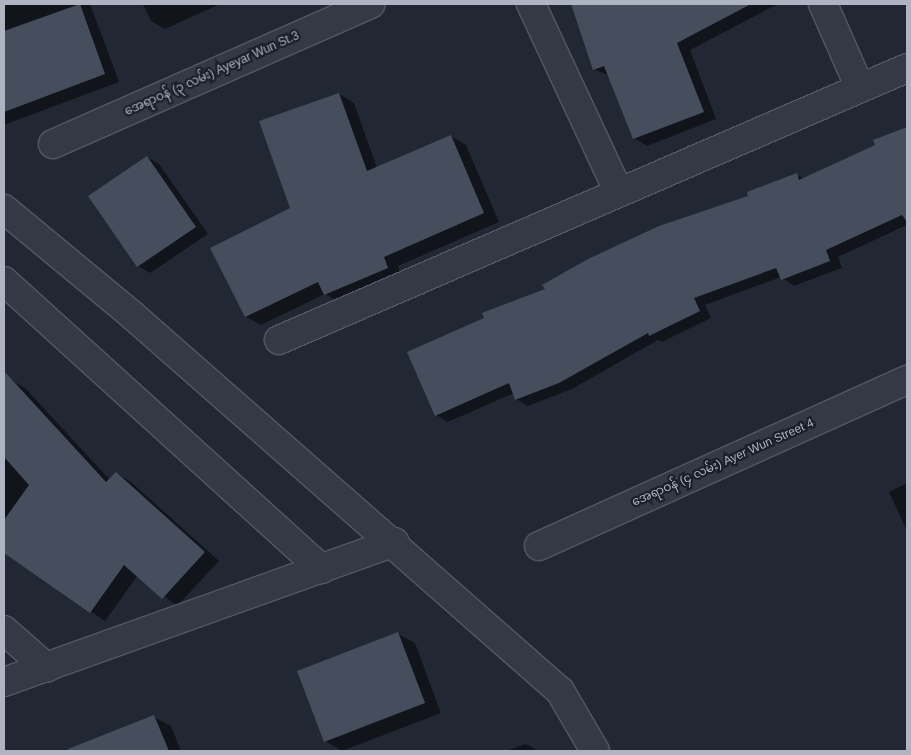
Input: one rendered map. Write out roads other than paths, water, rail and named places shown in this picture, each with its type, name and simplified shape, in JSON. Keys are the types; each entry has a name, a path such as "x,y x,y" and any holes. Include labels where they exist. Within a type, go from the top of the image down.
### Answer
{"street":[{"name":"အေရာဝန် (၃ လမ်း) Ayeyar Wun St.3","path":"53,144 370,4"},
{"path":"531,4 619,193"},
{"path":"822,4 860,88"},
{"path":"279,340 907,68"},
{"path":"4,209 132,315 395,542 560,691 595,751"},
{"path":"4,281 322,569"},
{"name":"အေရာဝန် (၄ လမ်း) Ayer Wun Street 4","path":"539,546 907,380"},
{"path":"4,682 395,542"},
{"path":"4,630 47,668"}]}
